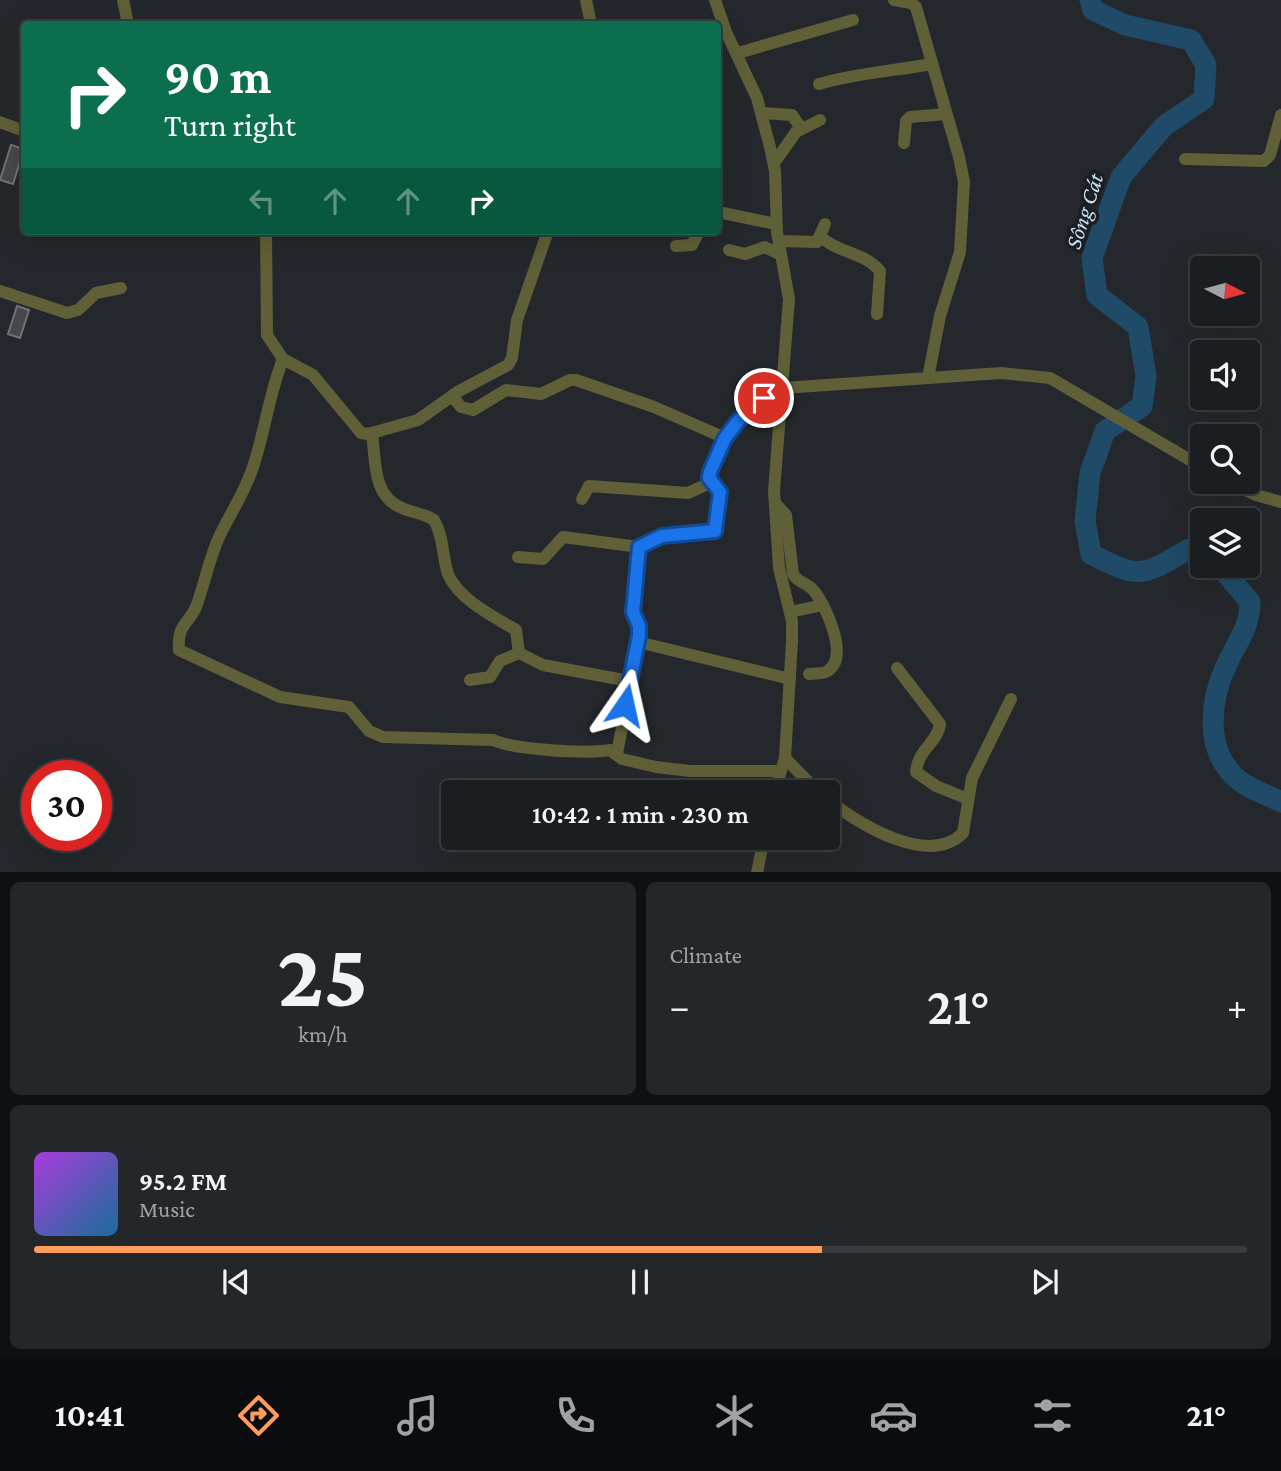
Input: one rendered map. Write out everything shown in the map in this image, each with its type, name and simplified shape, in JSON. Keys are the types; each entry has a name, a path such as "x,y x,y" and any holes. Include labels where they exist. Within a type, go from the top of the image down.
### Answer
{"street":[{"path":"124,0 128,21"},
{"path":"586,0 590,21"},
{"path":"715,0 726,33 738,53 762,113 774,163 776,224 789,299 775,503 779,568 792,631 783,765 778,780"},
{"path":"894,0 916,7 963,175 960,252 940,316 928,378"},
{"path":"738,53 853,19"},
{"path":"819,84 851,75 932,64"},
{"path":"762,113 792,115 801,128"},
{"path":"904,143 906,121 910,117 946,114"},
{"path":"1185,159 1264,162 1270,155 1281,115"},
{"path":"774,163 801,128 820,120"},
{"path":"0,122 21,130"},
{"path":"721,213 776,224"},
{"path":"779,241 820,241 825,224"},
{"path":"265,235 265,330 283,359 313,375 361,433 372,434 418,420 452,396 502,370 510,361 517,320 547,235"},
{"path":"676,246 692,245 697,235"},
{"path":"821,237 829,244 865,258 880,271 877,314"},
{"path":"729,250 746,254 765,247 781,255"},
{"path":"0,291 67,313 78,310 101,291 121,288"},
{"path":"283,359 270,392 267,422 252,470 240,501 218,540 195,608 182,624 179,650 280,697 349,707 369,731 383,737 493,740 508,747 547,748 588,754 610,750 622,759 656,768 690,771 783,765 802,780"},
{"path":"518,557 544,559 563,537 639,547 662,536 715,531 720,492 712,482 710,472 725,438 755,405 783,388 1031,374 1050,378 1078,393 1190,461"},
{"path":"452,396 461,407 473,410 506,390 541,394 570,380 576,380 654,407 725,438"},
{"path":"372,434 378,484 384,496 403,509 434,520 441,535 451,579 472,601 516,631 519,653"},
{"path":"582,499 589,486 688,493 712,482"},
{"path":"1254,494 1281,502"},
{"path":"775,503 786,514 793,574 812,589 824,605 835,631 835,657 826,671 809,674"},
{"path":"617,753 628,681 640,628 633,612 639,547"},
{"path":"790,612 824,605"},
{"path":"638,642 790,679"},
{"path":"470,680 490,677 500,661 519,653 543,665 628,681"},
{"path":"897,668 940,724 939,731 921,752 916,772 936,786 968,799"},
{"path":"840,808 873,831 929,845 946,844 963,832 968,799 981,755 1011,699"},
{"path":"757,872 762,850"}],"building":[{"path":"11,145 21,148 21,159 13,184 0,180"},
{"path":"17,306 29,310 20,338 8,334"}],"waterway":[{"name":"Sông Cát","path":"1090,0 1093,10 1125,25 1191,40 1206,65 1204,99 1164,126 1121,177 1092,258 1097,295 1138,327 1146,376 1142,406 1105,431 1090,473 1085,521 1091,554 1121,568 1141,571 1161,565 1190,549"},
{"name":"Sông Cát","path":"1230,578 1250,602 1245,628 1226,666 1216,694 1213,723 1218,752 1225,765 1239,780 1281,802"}],"route":[{"path":"625,705 640,628 633,616 639,547 662,536 681,537 696,531 715,531 720,492 709,478 710,472 725,438 739,420 764,398"}]}
